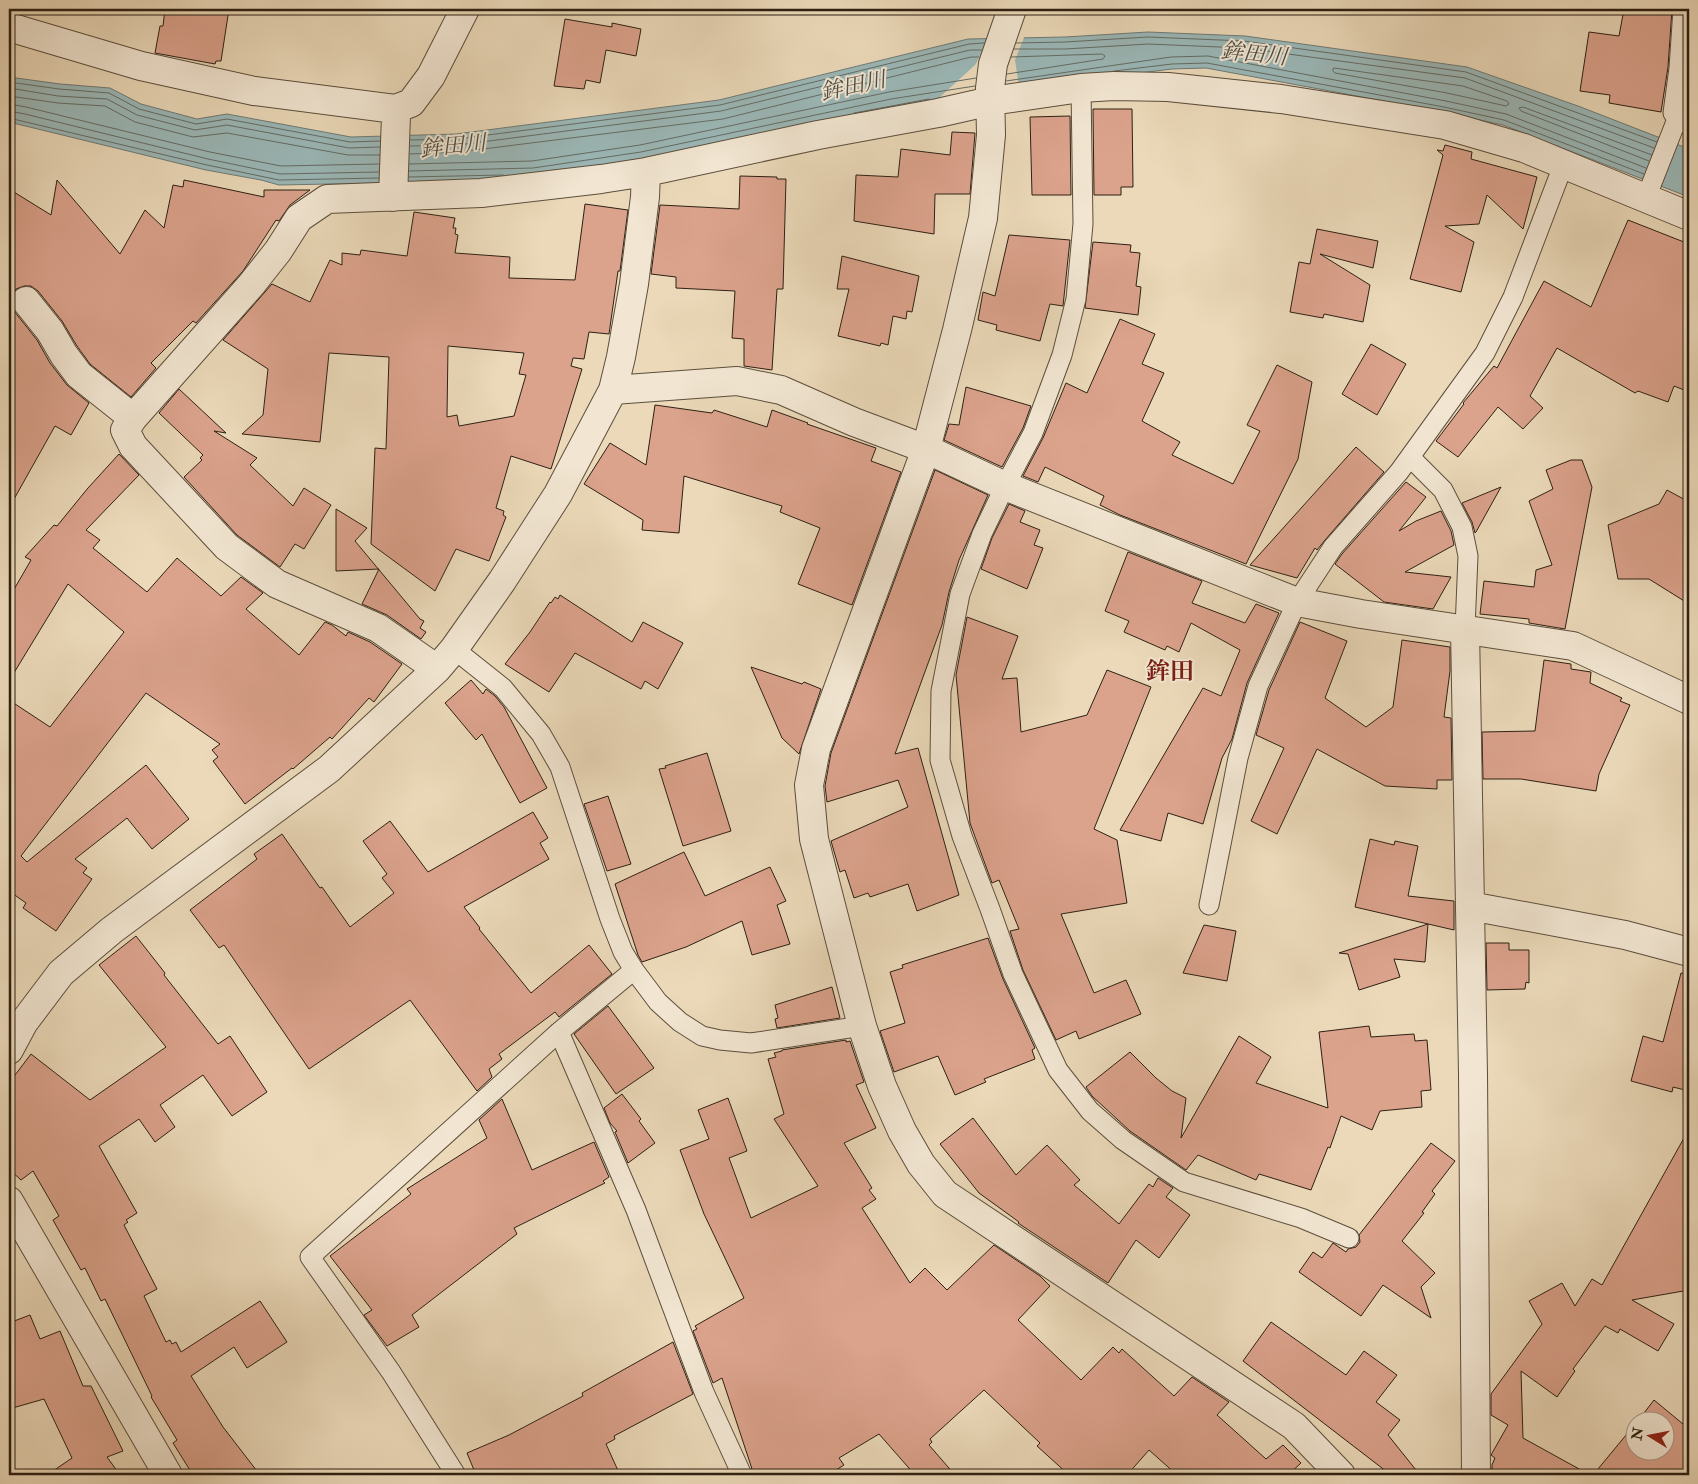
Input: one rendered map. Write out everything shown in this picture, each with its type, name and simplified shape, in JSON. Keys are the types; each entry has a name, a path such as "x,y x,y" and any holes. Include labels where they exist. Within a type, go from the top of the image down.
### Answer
{"street":[{"path":"9,27 141,66 254,91 396,112 411,103 431,76 465,9"},
{"path":"1011,11 993,64 990,94 991,135 982,218 957,330 926,449 816,749 809,785 814,840 862,1026 882,1086 902,1131 920,1164 945,1194 1294,1426 1341,1475"},
{"path":"437,669 378,628 277,584 227,547 133,446 125,430 133,418 251,285 278,251 299,218 327,199 393,192 481,193 559,185 646,172 818,135 938,113 990,94 1114,86 1168,86 1281,100 1445,125 1524,148 1647,195 1689,216"},
{"path":"393,192 396,112"},
{"path":"9,1050 24,1022 61,973 112,930 328,769 437,669 454,649 502,581 558,494 613,390 634,284 645,197 646,172"},
{"path":"26,301 50,331 64,355 79,375 133,418"},
{"path":"613,390 737,382 780,390 854,422 926,449 1005,486 1297,602 1361,614 1573,646 1689,700"},
{"path":"1465,629 1473,1074 1476,1475"},
{"path":"1470,906 1625,934 1689,952"},
{"path":"9,1201 168,1475"}],"lane":[{"path":"1647,195 1680,123 1673,113 1679,68 1683,9"},
{"path":"1081,88 1082,224 1076,299 1062,355 1033,433 982,534 960,594 940,691 940,760 962,836 1013,974 1058,1070 1090,1111 1123,1140 1184,1182 1300,1218 1349,1238"},
{"path":"1210,905 1238,758 1258,686 1297,602 1333,547 1410,457 1485,353 1513,297 1564,163"},
{"path":"1410,457 1443,490 1462,527 1468,556 1465,629"},
{"path":"454,649 502,688 541,734 560,767 610,919 623,952 658,1002 680,1022 702,1036 720,1040 751,1043 862,1026"},
{"path":"456,1475 391,1372 310,1257 559,1032 634,970"},
{"path":"559,1032 636,1210 704,1392 742,1475"}],"water":[{"name":"鉾田川","path":"1148,32 1245,36 1467,67 1578,106 1689,149 1689,197 1503,125 1206,68 1172,69 1115,76 643,163 534,180 279,185 206,170 9,122 9,77 110,88 141,104 197,119 227,114 351,137 456,134 719,100 968,39 1065,37"}],"pier":[{"path":"1025,35 1015,60 1019,87 940,97 976,64 988,36"}],"building":[{"path":"165,9 229,9 221,61 216,61 215,64 155,53 160,26 163,26"},
{"path":"1624,9 1672,9 1668,67 1661,112 1609,103 1610,95 1580,91 1589,32 1619,36"},
{"path":"565,19 612,27 612,23 641,29 636,56 606,50 600,83 586,80 584,89 554,86"},
{"path":"1689,76 1689,111 1685,110"},
{"path":"1093,109 1132,109 1133,187 1121,187 1121,195 1094,195"},
{"path":"1070,116 1071,195 1032,195 1030,117"},
{"path":"952,132 975,133 970,194 935,194 934,234 854,221 856,175 898,177 901,149 950,155"},
{"path":"1445,145 1472,152 1471,159 1537,177 1523,229 1487,195 1479,224 1445,226 1474,242 1461,292 1410,279 1443,155 1437,150 1443,151"},
{"path":"740,176 786,179 783,289 777,289 772,370 744,366 744,339 732,338 735,291 676,288 676,277 651,274 660,205 739,209"},
{"path":"57,180 120,254 145,210 164,228 173,185 183,187 184,180 264,197 264,190 310,190 290,205 279,221 276,220 243,271 196,323 193,321 151,363 156,368 131,397 90,364 62,321 38,291 31,286 16,289 11,296 14,311 37,340 50,363 67,385 89,403 71,435 55,426 9,508 9,189 51,215"},
{"path":"585,204 628,210 609,334 589,332 584,359 573,358 571,366 582,369 551,469 511,456 496,508 504,511 503,515 506,517 489,561 456,549 435,591 371,544 375,448 386,449 389,357 329,353 320,442 242,434 263,415 268,369 223,340 272,284 310,302 330,260 342,265 342,253 360,255 361,250 407,256 414,212 455,218 453,228 456,228 455,234 458,235 455,253 510,257 509,278 575,280","holes":["448,346 524,353 519,374 526,375 514,416 459,426 457,415 447,417"]},
{"path":"1628,220 1689,244 1689,392 1674,386 1668,402 1638,391 1635,393 1557,348 1530,396 1543,408 1523,429 1498,407 1458,457 1436,441 1463,403 1494,366 1497,368 1544,281 1591,307"},
{"path":"1317,229 1378,241 1373,268 1320,254 1370,285 1363,322 1324,314 1323,318 1290,312 1299,262 1310,264"},
{"path":"1009,235 1070,240 1063,306 1050,304 1040,341 996,330 997,325 978,320 983,292 995,296"},
{"path":"1093,242 1131,245 1130,252 1140,253 1136,286 1141,287 1138,315 1085,308"},
{"path":"842,256 919,276 912,312 907,311 906,319 893,316 888,345 881,343 880,346 838,336 849,289 837,289"},
{"path":"1120,319 1155,334 1142,364 1164,373 1142,421 1180,442 1172,455 1233,484 1260,431 1247,425 1277,365 1312,382 1298,459 1246,564 1120,515 1100,505 1104,496 1045,467 1038,482 1023,476 1043,438 1066,383 1087,393"},
{"path":"1371,344 1406,364 1377,415 1342,394"},
{"path":"966,387 1031,406 1023,428 1002,467 944,440 949,424 959,425"},
{"path":"179,389 226,433 214,431 257,458 250,465 293,506 304,488 331,505 304,549 295,544 280,567 237,535 184,477 202,460 200,458 203,455 159,413"},
{"path":"655,405 712,413 714,410 767,427 772,410 876,448 871,461 901,472 852,605 798,584 820,528 780,512 782,506 684,476 679,533 642,530 643,520 584,484 610,443 646,465"},
{"path":"1356,447 1384,472 1317,550 1315,548 1297,578 1250,565"},
{"path":"119,454 139,475 86,530 100,540 93,548 147,592 177,558 221,596 241,577 263,593 246,609 299,655 325,622 346,636 348,632 370,642 402,664 374,702 369,698 332,739 330,737 293,769 245,804 213,761 218,757 212,750 220,744 146,693 21,856 27,862 146,765 189,819 152,849 127,818 75,859 87,868 83,873 92,879 56,931 23,908 26,903 9,891 9,700 50,727 124,632 68,584 9,681 9,598 31,560 25,557 54,525 57,526"},
{"path":"1571,460 1582,460 1592,487 1565,629 1529,623 1529,619 1480,614 1484,581 1534,587 1536,570 1552,565 1529,501 1553,489 1546,470"},
{"path":"935,470 988,495 959,560 949,592 942,625 895,754 918,748 959,895 917,911 908,884 870,897 868,893 854,898 845,870 840,872 831,841 908,807 898,780 827,802 825,786 831,753"},
{"path":"1406,482 1426,497 1399,531 1416,521 1441,511 1451,531 1454,545 1405,572 1451,577 1433,609 1384,602 1335,564"},
{"path":"1501,487 1475,533 1472,522 1462,503"},
{"path":"1667,490 1689,502 1689,604 1649,579 1618,579 1608,525 1659,504"},
{"path":"1009,504 1025,511 1020,522 1040,530 1034,545 1043,548 1027,589 981,569 992,538"},
{"path":"336,509 367,528 355,541 378,569 336,571"},
{"path":"1128,552 1202,581 1192,603 1245,623 1256,604 1279,613 1247,683 1232,739 1222,758 1203,824 1168,813 1161,841 1120,830 1203,688 1221,696 1240,650 1191,623 1179,652 1167,646 1165,650 1124,632 1129,621 1105,611"},
{"path":"379,570 420,619 424,621 420,628 426,632 421,639 387,615 362,604"},
{"path":"560,595 632,642 643,622 683,643 658,689 645,681 641,689 575,653 549,692 505,664 550,602 555,597 558,599"},
{"path":"967,617 1018,636 1002,679 1017,678 1021,732 1087,715 1107,670 1151,687 1094,829 1117,840 1127,903 1061,914 1094,993 1126,980 1141,1014 1079,1039 1076,1031 1056,1040 1023,970 1010,931 1019,929 999,880 992,883 970,823 956,675"},
{"path":"1300,622 1347,641 1325,698 1366,727 1393,707 1402,640 1450,647 1450,671 1444,717 1451,718 1452,780 1437,780 1437,789 1385,786 1317,749 1277,834 1251,821 1284,748 1256,735 1269,690"},
{"path":"1544,660 1571,664 1571,669 1591,672 1590,683 1622,698 1620,701 1630,705 1599,774 1596,791 1521,779 1483,779 1482,732 1535,731"},
{"path":"751,667 802,684 804,682 821,689 799,754 782,738"},
{"path":"471,680 483,694 486,689 504,707 547,788 520,803 482,734 476,740 445,703"},
{"path":"707,753 731,831 683,846 659,769"},
{"path":"608,796 631,864 607,871 584,804"},
{"path":"533,812 548,838 540,843 549,859 464,907 479,929 531,993 589,945 612,974 559,1017 555,1012 499,1054 502,1059 489,1069 492,1077 477,1091 410,1000 309,1069 224,945 219,948 190,910 257,859 254,854 282,834 350,927 394,893 382,878 387,874 363,841 390,821 428,872"},
{"path":"1370,839 1394,845 1395,841 1418,846 1408,896 1454,901 1454,930 1355,907"},
{"path":"684,852 705,896 770,867 786,901 777,905 790,944 752,955 742,921 686,947 642,962 615,884"},
{"path":"1428,924 1425,962 1394,959 1400,977 1359,990 1348,954 1339,953"},
{"path":"1204,925 1236,931 1227,981 1183,973"},
{"path":"136,936 218,1044 230,1036 267,1092 232,1116 203,1075 160,1105 175,1127 155,1142 139,1119 99,1146 137,1213 126,1220 128,1222 124,1225 157,1289 144,1296 166,1342 170,1340 172,1344 176,1342 181,1352 260,1301 287,1342 247,1368 234,1347 191,1376 223,1427 260,1475 193,1475 173,1443 177,1440 151,1397 105,1299 101,1301 85,1268 81,1270 53,1220 59,1216 33,1171 21,1180 9,1169 9,1083 31,1054 90,1100 166,1047 99,965"},
{"path":"988,938 1003,979 1035,1048 1032,1050 1035,1059 984,1079 986,1082 955,1095 938,1056 894,1072 880,1031 905,1023 890,972 903,968 902,965"},
{"path":"1486,943 1509,943 1509,950 1529,950 1529,983 1526,982 1525,989 1487,990"},
{"path":"1681,973 1689,974 1689,1091 1673,1087 1672,1092 1631,1081 1643,1036 1663,1042"},
{"path":"832,987 840,1018 777,1028 775,1019 778,1018 775,1005"},
{"path":"608,1006 654,1068 616,1094 574,1034"},
{"path":"1369,1026 1371,1037 1414,1034 1415,1041 1427,1040 1431,1090 1421,1091 1422,1107 1380,1111 1372,1130 1341,1116 1330,1148 1328,1147 1311,1190 1259,1174 1256,1180 1198,1155 1186,1170 1130,1131 1092,1096 1086,1087 1130,1052 1156,1078 1172,1091 1186,1098 1181,1138 1239,1036 1271,1057 1256,1083 1328,1108 1319,1032"},
{"path":"846,1040 846,1042 850,1041 864,1082 856,1085 876,1128 844,1143 872,1188 869,1190 876,1199 862,1208 910,1283 925,1268 947,1290 994,1245 1040,1276 1050,1286 1018,1320 1081,1380 1113,1347 1119,1353 1122,1349 1174,1396 1192,1377 1229,1402 1217,1415 1266,1459 1283,1445 1301,1463 1288,1475 1177,1475 1149,1450 1127,1475 1069,1475 1037,1446 1040,1443 984,1390 930,1439 932,1442 929,1445 955,1475 915,1475 879,1434 839,1458 844,1465 828,1475 754,1475 722,1378 713,1383 693,1331 697,1329 695,1326 744,1298 704,1214 680,1150 709,1139 698,1110 728,1098 747,1151 729,1158 751,1218 818,1186 774,1119 784,1114 768,1059 776,1057 774,1053 782,1050"},
{"path":"622,1094 641,1119 639,1121 655,1143 628,1163 615,1132 617,1131 610,1123 604,1108"},
{"path":"502,1099 532,1170 594,1142 609,1177 603,1181 605,1183 514,1228 517,1234 412,1315 419,1327 387,1346 364,1315 372,1310 330,1256 411,1194 407,1189 487,1138 479,1120"},
{"path":"973,1118 1016,1175 1047,1145 1080,1180 1074,1185 1119,1224 1149,1184 1153,1187 1158,1178 1173,1188 1166,1197 1190,1215 1159,1258 1136,1240 1108,1283 1018,1223 979,1193 940,1144"},
{"path":"1689,1129 1689,1290 1632,1300 1674,1324 1658,1351 1620,1329 1618,1333 1605,1326 1573,1369 1575,1371 1557,1397 1521,1371 1523,1438 1590,1475 1492,1475 1492,1465 1495,1458 1491,1455 1508,1425 1491,1415 1491,1394 1542,1324 1529,1301 1562,1283 1575,1306 1592,1279 1602,1285"},
{"path":"1431,1143 1455,1161 1432,1191 1435,1194 1422,1212 1424,1213 1402,1241 1435,1273 1421,1287 1431,1318 1383,1285 1361,1316 1299,1272 1313,1252 1322,1258 1333,1243 1346,1252 1348,1249 1356,1247 1360,1242 1359,1235"},
{"path":"30,1315 40,1339 60,1331 83,1386 91,1386 123,1451 107,1457 120,1475 47,1475 72,1458 44,1399 9,1409 9,1323"},
{"path":"1271,1322 1346,1375 1364,1351 1397,1375 1376,1402 1400,1420 1388,1435 1420,1475 1391,1475 1243,1361"},
{"path":"673,1342 693,1394 614,1436 615,1439 606,1444 620,1475 476,1475 467,1453 509,1435 583,1396 582,1393"},
{"path":"1654,1400 1668,1412 1645,1412"},
{"path":"1676,1418 1689,1429 1689,1475 1593,1475 1626,1435 1626,1462 1676,1462"}],"district":[{"name":"鉾田","path":"1170,671"}]}
